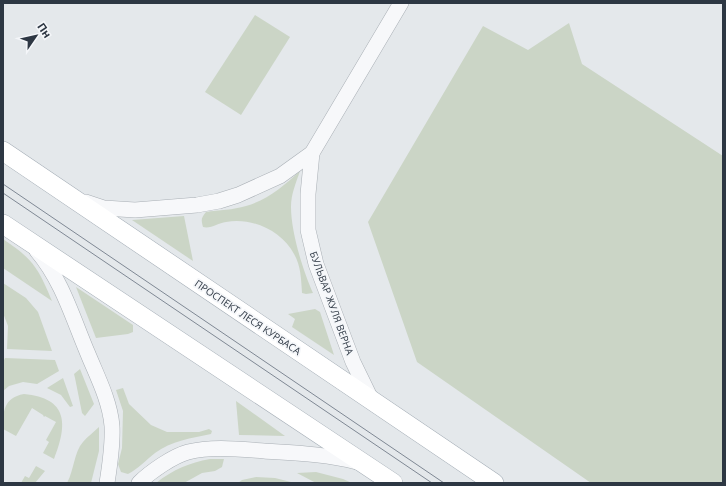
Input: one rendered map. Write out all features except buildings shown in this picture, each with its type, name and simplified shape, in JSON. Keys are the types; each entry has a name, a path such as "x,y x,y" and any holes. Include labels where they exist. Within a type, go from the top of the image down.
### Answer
{"main road":[{"name":"ПРОСПЕКТ ЛЕСЯ КУРБАСА","path":"3,151 494,483"},
{"path":"3,224 393,483"}],"street":[{"name":"БУЛЬВАР ЖУЛЯ ВЕРНА","path":"71,198 104,208 135,210 197,205 238,196 280,176 312,152 401,3"},
{"name":"БУЛЬВАР ЖУЛЯ ВЕРНА","path":"312,152 308,194 308,230 316,264 353,362 372,401"},
{"path":"30,242 45,260 54,275 67,303 107,402 112,425 112,452 107,483"},
{"path":"139,483 146,476 164,464 186,452 209,448 317,454 366,464"}],"green space":[{"path":"255,15 290,37 241,115 205,92"},
{"path":"569,23 582,64 723,156 723,483 591,483 417,362 368,222 483,26 528,50"},
{"path":"300,171 293,193 291,207 293,228 298,251 313,293 306,294 302,293 299,268 294,254 289,246 274,232 256,224 236,221 220,223 212,227 203,227 202,221 202,218 206,212 241,207 261,200 281,187"},
{"path":"184,216 193,261 132,220"},
{"path":"3,239 22,253 39,272 52,301 3,268"},
{"path":"3,283 26,298 38,312 52,351 7,349 8,326 3,313"},
{"path":"76,287 133,325 133,332 96,338"},
{"path":"315,309 320,312 334,355 292,327 295,319 288,314"},
{"path":"5,358 55,360 59,371 37,384 23,382 9,386 3,391 3,362"},
{"path":"80,369 94,404 85,416 82,413 74,374"},
{"path":"63,378 73,406 70,407 61,395 47,388"},
{"path":"123,388 129,404 151,425 167,432 199,432 209,429 212,431 211,434 182,440 161,449 132,472 128,474 121,472 118,464 122,448 123,411 116,390"},
{"path":"24,394 49,401 57,407 61,415 61,435 54,459 43,453 49,442 46,440 56,422 45,416 44,417 32,408 16,436 3,429 3,417 8,402 17,396"},
{"path":"236,401 285,436 239,435"},
{"path":"99,427 99,451 91,483 67,483 80,446"},
{"path":"210,459 224,459 222,467 215,471 202,473 184,483 156,483 182,467 195,462"},
{"path":"36,466 45,471 35,483 21,483 25,476 29,478"},
{"path":"316,472 352,483 316,483 297,473"},
{"path":"256,477 275,478 295,483 238,483 242,480"}],"tram line":[{"path":"3,184 444,483"},
{"path":"3,193 432,483"}]}
